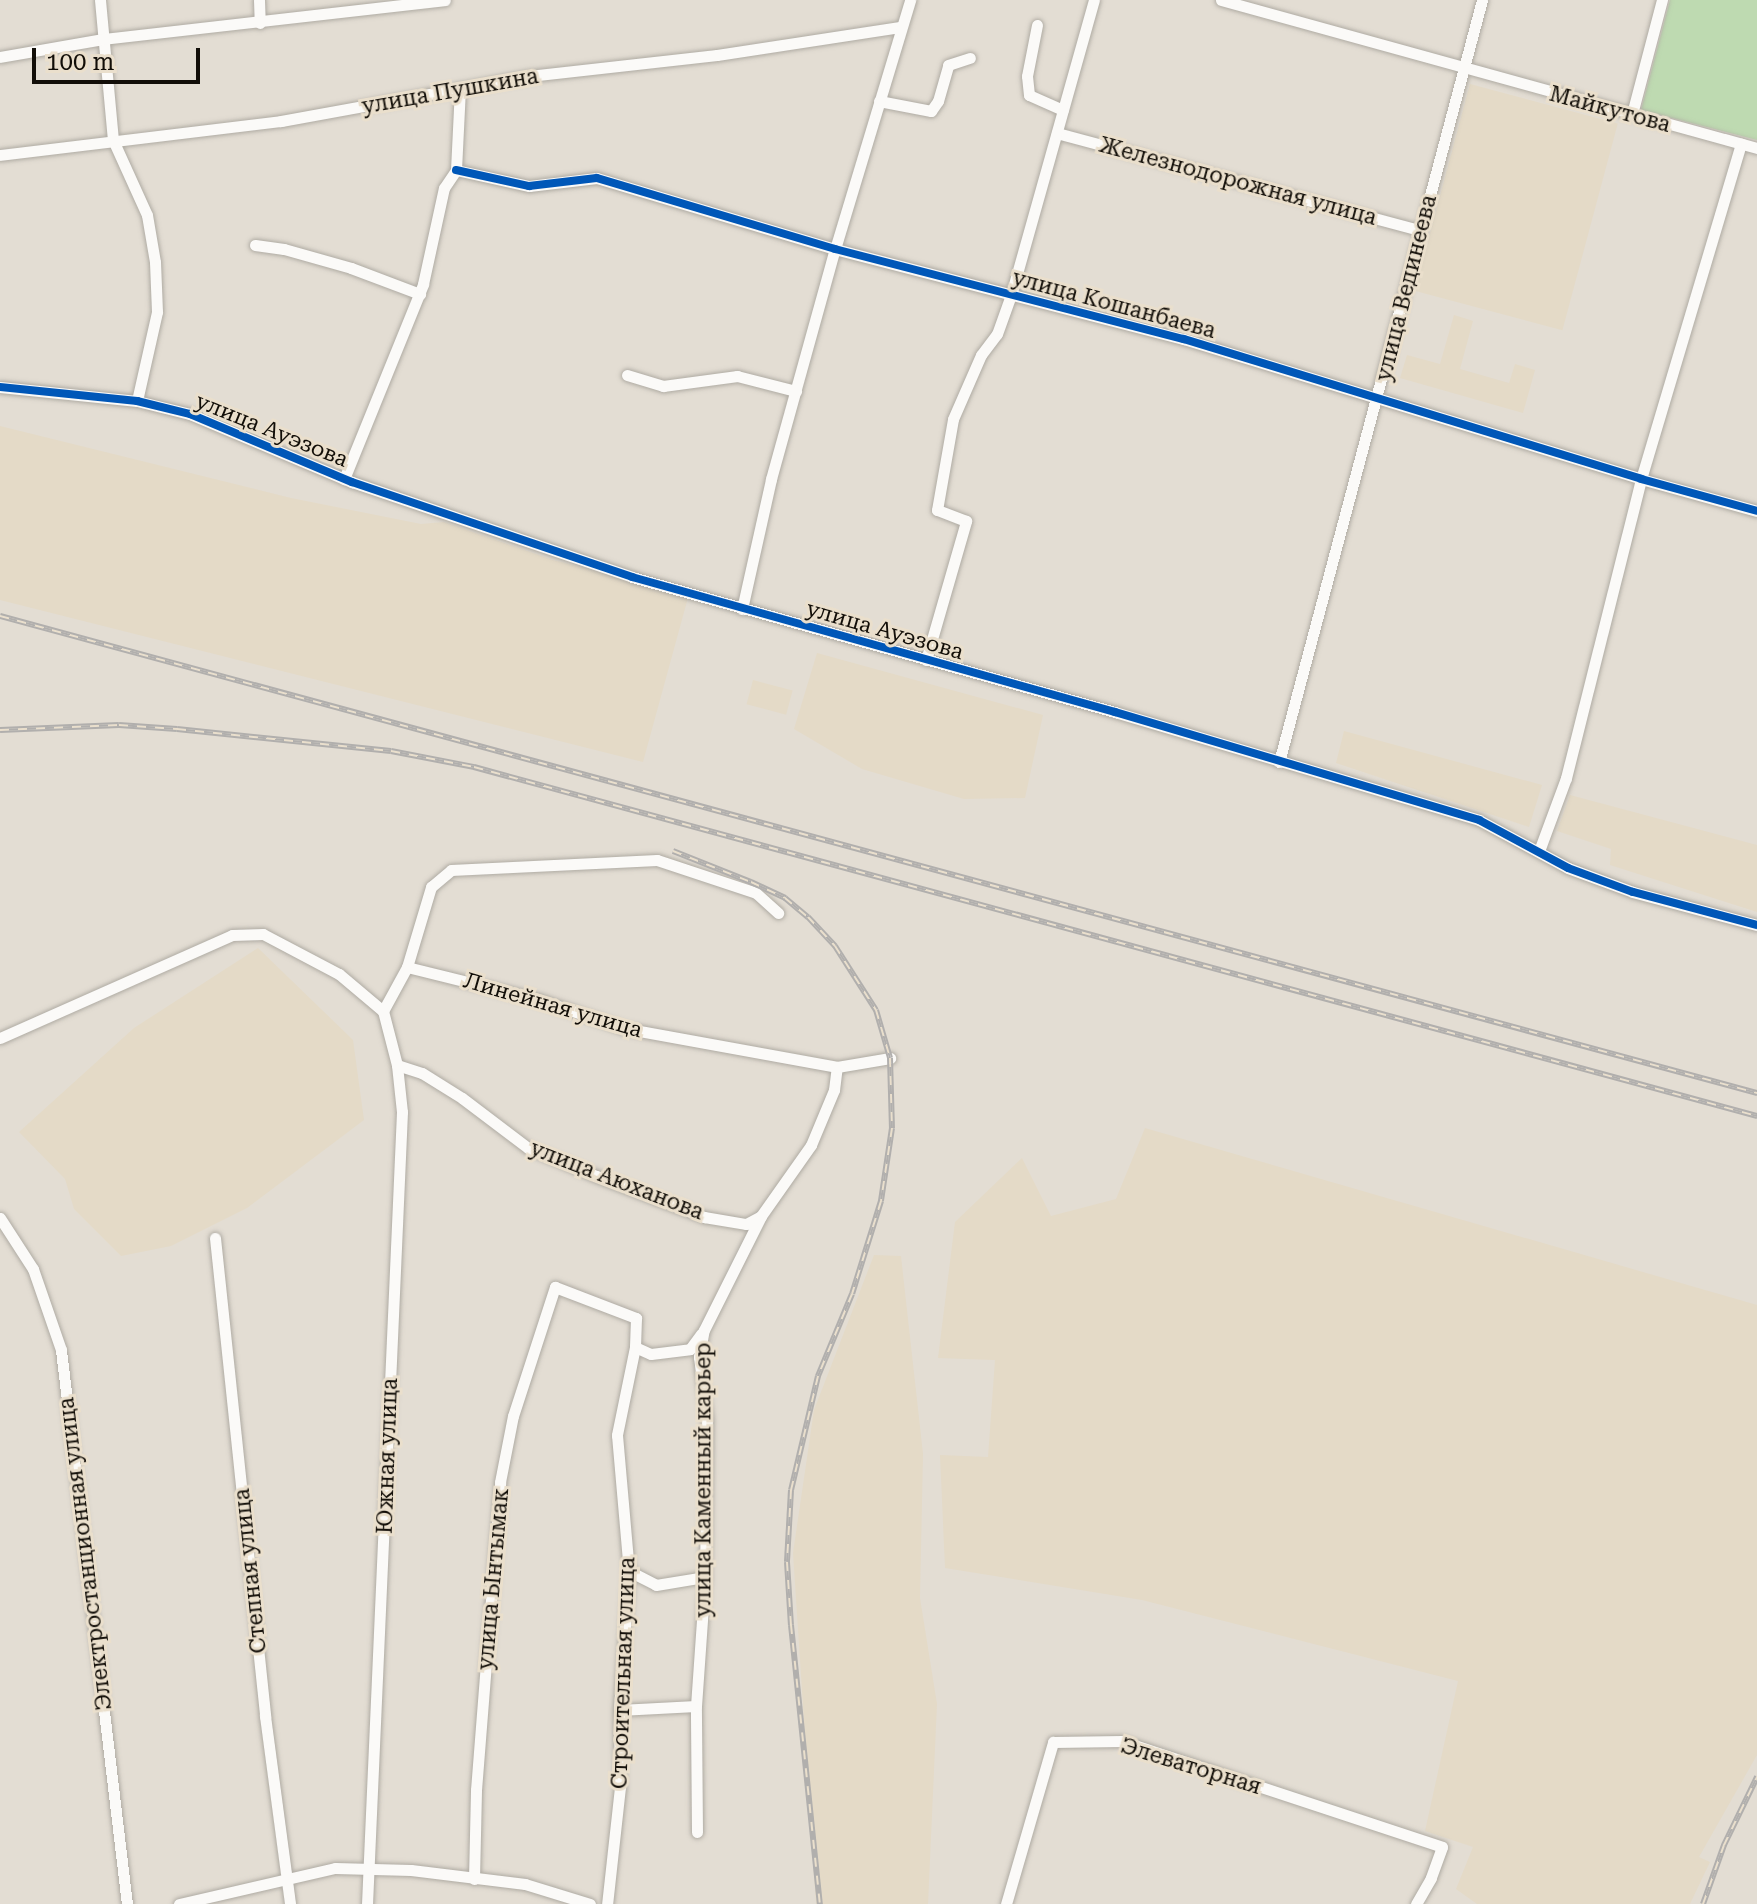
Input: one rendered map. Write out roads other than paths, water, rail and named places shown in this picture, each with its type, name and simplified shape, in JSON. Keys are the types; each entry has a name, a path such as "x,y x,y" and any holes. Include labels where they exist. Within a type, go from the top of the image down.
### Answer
{"street":[{"path":"100,0 113,140 147,215 155,262 157,312 137,401"},
{"path":"259,0 260,23"},
{"path":"0,57 103,39 445,0"},
{"path":"742,609 835,249 910,0"},
{"path":"926,660 966,521 937,510 953,419 981,355 997,334 1011,295 1094,0"},
{"name":"Майкутова","path":"1221,0 1463,70 1757,148"},
{"name":"улица Вединеева","path":"1279,762 1482,0"},
{"path":"1632,114 1662,0"},
{"path":"1037,25 1027,76 1029,95 1063,110"},
{"name":"улица Пушкина","path":"0,155 281,121 529,76 717,55 900,27"},
{"path":"879,101 931,111 938,101 948,65 970,58"},
{"path":"344,479 420,294 444,188 456,170 460,88"},
{"name":"Железнодорожная улица","path":"1057,133 1420,230"},
{"path":"1539,851 1566,778 1641,479 1741,144"},
{"name":"улица Кошанбаева","path":"456,170 529,186 597,178 835,249 1184,339 1377,400 1757,511"},
{"path":"255,245 284,249 351,268 420,294"},
{"path":"627,375 663,386 737,376 796,391"},
{"name":"улица Ауэзова","path":"0,387 137,401 190,414 344,479 632,577 1479,820 1568,868 1633,892 1757,925"},
{"path":"0,1038 232,935 263,934 339,974 383,1011 407,967 431,887 451,870 657,860 756,893 778,913"},
{"name":"Линейная улица","path":"407,967 540,1000 623,1028 837,1067 890,1058"},
{"name":"Южная улица","path":"367,1904 402,1112 397,1065 383,1011"},
{"name":"улица Аюханова","path":"397,1065 422,1073 462,1098 528,1148 704,1217 746,1224 761,1216"},
{"name":"улица Каменный карьер","path":"697,1832 696,1706 705,1577 707,1420 699,1357 704,1330 761,1216 811,1145 834,1090 837,1067"},
{"name":"Электростанционная улица","path":"0,1218 33,1269 61,1350 127,1904"},
{"name":"Степная улица","path":"215,1238 290,1904"},
{"name":"улица Ынтымак","path":"474,1879 476,1790 500,1482 513,1416 555,1287 636,1318 635,1347"},
{"path":"635,1347 651,1354 690,1349 704,1330"},
{"name":"Строительная улица","path":"607,1904 620,1787 619,1710 629,1571 617,1435 635,1347"},
{"path":"629,1571 656,1585 705,1577"},
{"path":"619,1710 696,1706"},
{"name":"Элеваторная","path":"1006,1904 1053,1742 1122,1741 1442,1847 1431,1878 1416,1904"},
{"path":"179,1904 335,1868 411,1870 525,1884 590,1904"}],"railway":[{"path":"0,616 1757,1093"},
{"path":"0,730 119,725 177,729 391,751 474,767 1757,1116"},
{"path":"673,851 785,898 808,917 835,946 876,1010 890,1058 892,1128 881,1201 852,1294 818,1376 791,1490 787,1562 791,1625 820,1904"},
{"path":"1703,1904 1724,1845 1757,1777"}]}
